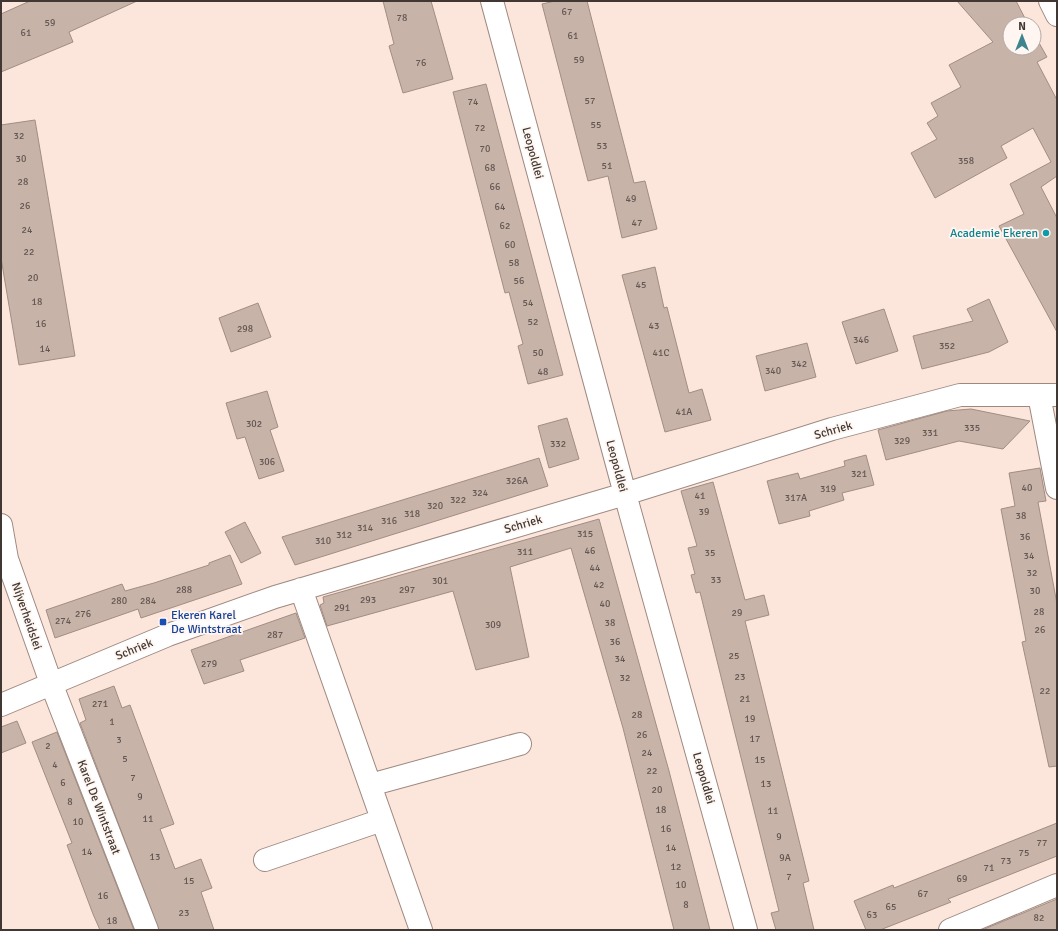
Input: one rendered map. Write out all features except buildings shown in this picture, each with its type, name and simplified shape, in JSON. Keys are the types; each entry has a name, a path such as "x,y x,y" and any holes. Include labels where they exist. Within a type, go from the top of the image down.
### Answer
{"street":[{"name":"Leopoldlei","path":"492,1 625,494 746,930"},
{"path":"1050,1 1057,15"},
{"name":"Schriek","path":"1,705 50,683 168,635 301,589 625,494 832,429 960,396 1048,395"},
{"path":"1048,395 1057,488"},
{"name":"Nijverheidslei","path":"1,525 7,559 50,683"},
{"path":"301,589 421,930"},
{"name":"Karel De Wintstraat","path":"50,683 148,930"},
{"path":"370,785 520,744"},
{"path":"265,860 382,820"},
{"path":"950,930 1057,885"}],"place":[{"name":"Academie Ekeren","path":"1046,233"},
{"name":"Ekeren Karel De Wintstraat","path":"163,622"}]}
